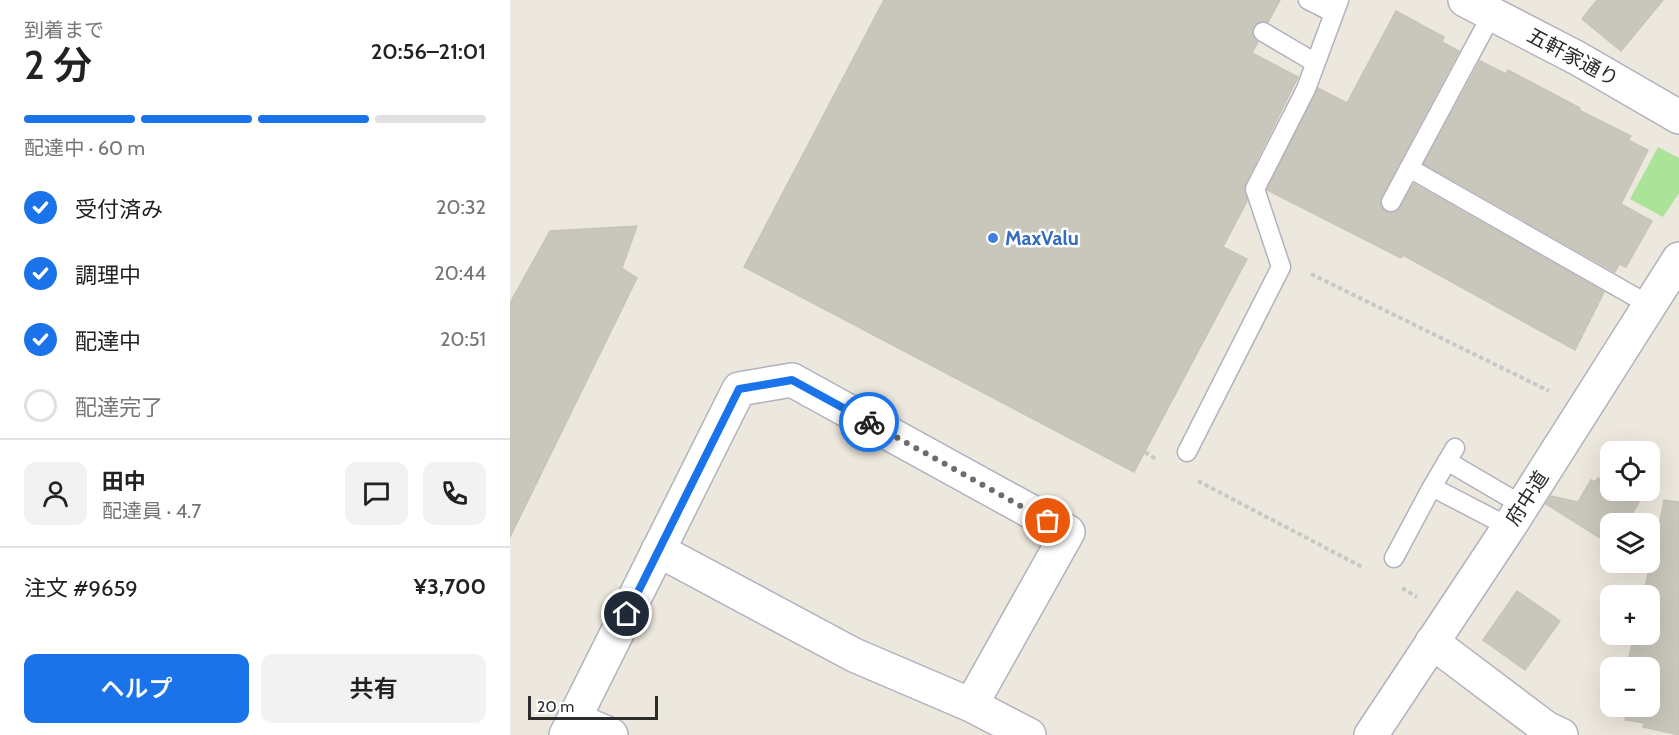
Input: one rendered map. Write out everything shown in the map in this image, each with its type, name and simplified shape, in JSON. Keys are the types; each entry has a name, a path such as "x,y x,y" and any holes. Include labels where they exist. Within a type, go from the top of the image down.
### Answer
{"street":[{"name":"五軒家通り","path":"1479,7 1577,58 1679,117"},
{"name":"府中道","path":"1371,735 1651,306 1679,259"},
{"path":"611,735 570,727 739,389 792,380 1068,532 971,705"},
{"path":"658,550 854,655 971,705 1029,735"},
{"path":"1432,642 1546,728 1561,735"}],"lane":[{"path":"1187,452 1281,267 1255,189 1306,89 1314,62 1337,7 1308,0"},
{"path":"1391,202 1409,168 1479,7"},
{"path":"1263,32 1314,62"},
{"path":"1409,168 1651,306"},
{"path":"1394,558 1451,454 1515,516"},
{"path":"1432,487 1515,516"}],"path":[{"path":"1308,272 1552,393"},
{"path":"1144,452 1162,463"},
{"path":"1193,479 1372,572"},
{"path":"1393,583 1425,601"}],"green space":[{"path":"1658,147 1679,158 1679,193 1663,217 1630,199"}],"building":[{"name":"MaxValu","path":"884,0 1280,0 1268,22 1258,22 1253,27 1253,37 1258,42 1252,53 1298,77 1245,184 1247,201 1223,247 1247,259 1134,472 744,267"},
{"path":"1597,0 1663,0 1621,51 1582,19"},
{"path":"1396,11 1444,37 1442,42 1459,51 1381,197 1381,207 1386,212 1397,211 1414,184 1604,292 1575,350 1403,255 1401,258 1267,190 1318,88 1347,103"},
{"path":"1480,61 1506,74 1508,70 1580,108 1579,110 1631,136 1628,140 1648,150 1621,204 1652,221 1626,267 1619,264 1615,272 1424,164"},
{"path":"637,226 622,268 637,278 510,537 510,303 550,231"},
{"path":"1598,478 1600,479 1600,501 1639,502 1633,513 1600,513 1600,538 1546,504 1551,496 1578,502 1591,480 1595,482"},
{"path":"1664,500 1679,502 1679,735 1643,727 1644,723 1625,720 1626,717 1660,717 1660,657 1629,657 1632,645 1660,645 1660,585 1645,585 1648,573 1660,573 1660,521"},
{"path":"1517,591 1560,621 1525,670 1483,640"}],"way so far":[{"path":"869,422 1048,521"}],"place":[{"name":"MaxValu","path":"993,238"}],"route":[{"path":"627,614 739,389 792,380 869,422"}]}
